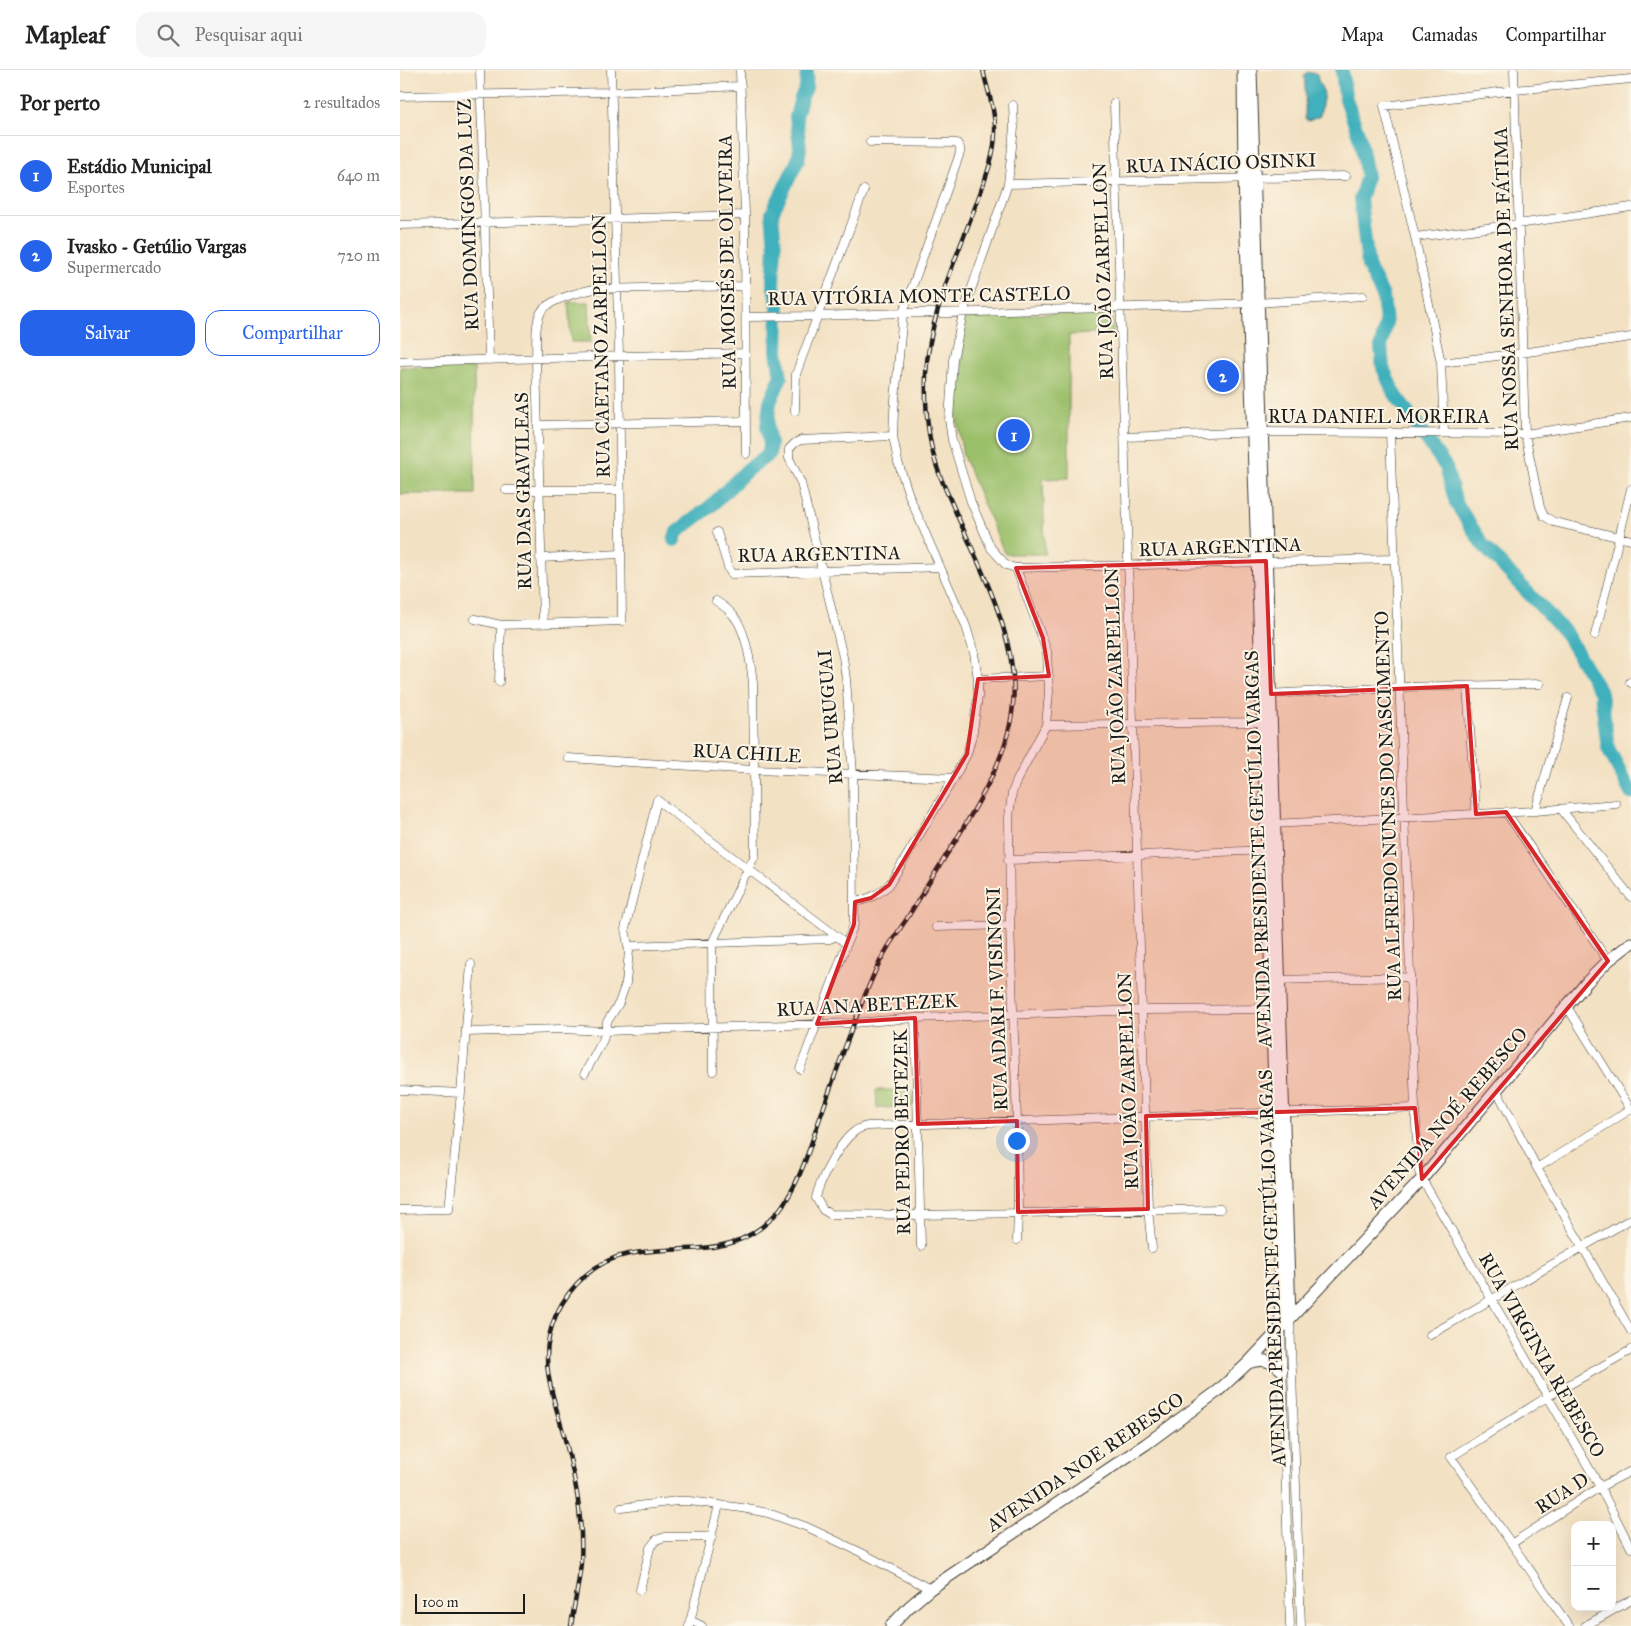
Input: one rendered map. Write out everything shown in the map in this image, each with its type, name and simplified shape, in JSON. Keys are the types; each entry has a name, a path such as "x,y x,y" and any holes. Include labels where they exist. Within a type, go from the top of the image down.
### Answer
{"main road":[{"name":"AVENIDA PRESIDENTE GETÚLIO VARGAS","path":"1243,70 1249,178 1271,824 1275,1009 1290,1317"},
{"name":"AVENIDA PRESIDENTE GETÚLIO VARGAS","path":"1249,178 1251,70"},
{"name":"AVENIDA PRESIDENTE GETÚLIO VARGAS","path":"1266,694 1262,722 1271,824"},
{"name":"AVENIDA NOÉ REBESCO","path":"1290,1317 1422,1179 1497,1092 1566,1005 1608,961 1631,943"},
{"name":"AVENIDA PRESIDENTE GETÚLIO VARGAS","path":"1280,1112 1281,1327"},
{"name":"AVENIDA NOE REBESCO","path":"891,1626 930,1589 1146,1444 1218,1391 1248,1363 1290,1317"},
{"path":"1248,1363 1262,1360 1275,1364 1282,1370"}],"street":[{"name":"RUA DOMINGOS DA LUZ","path":"480,70 489,360"},
{"name":"RUA CAETANO ZARPELLON","path":"543,623 622,621 619,356 611,70"},
{"name":"RUA MOISÉS DE OLIVEIRA","path":"740,70 745,215 746,454"},
{"name":"RUA NOSSA SENHORA DE FÁTIMA","path":"1514,70 1525,434 1540,507 1544,516 1554,522 1620,537"},
{"path":"1444,432 1441,363 1415,236 1384,106 1515,90 1631,79"},
{"path":"400,96 611,92 741,86"},
{"name":"RUA JOÃO ZARPELLON","path":"1114,103 1148,1209 1152,1248"},
{"path":"1013,105 1014,128 1008,184 963,313 952,360 949,420 952,440 971,502 991,548 1006,565 1016,568 1043,638 1047,651 1049,676 1049,709 1046,725 1262,722"},
{"path":"855,902 871,898 880,893 889,884 954,778 967,754 973,731 978,679 974,653 966,626 910,498 898,462 893,436 903,313 960,153 960,148 957,143 870,142"},
{"name":"RUA INÁCIO OSINKI","path":"1008,184 1117,183 1346,176"},
{"path":"795,411 796,374 864,190"},
{"path":"1415,236 1518,224 1631,207"},
{"path":"400,225 745,215"},
{"name":"RUA DAS GRAVILEAS","path":"543,623 536,359 538,320 542,312 550,304 579,292 594,290 745,286"},
{"name":"RUA VITÓRIA MONTE CASTELO","path":"746,317 963,313 1253,303 1363,296"},
{"path":"1441,363 1631,338"},
{"path":"400,362 745,353"},
{"name":"RUA DANIEL MOREIRA","path":"1125,437 1257,432 1525,434 1631,418"},
{"path":"538,424 746,420"},
{"name":"RUA ALFREDO NUNES DO NASCIMENTO","path":"1390,432 1415,1108 1418,1163 1422,1179"},
{"name":"RUA URUGUAI","path":"800,1069 854,924 853,774 844,665 801,483 789,458 789,449 801,440 893,436"},
{"path":"1595,635 1631,489"},
{"path":"506,490 620,490"},
{"name":"RUA ARGENTINA","path":"717,532 728,570 732,574 940,567"},
{"path":"1620,537 1631,540"},
{"path":"540,558 621,554"},
{"name":"RUA ARGENTINA","path":"1016,568 1395,559"},
{"path":"713,1071 712,943 755,856 753,684 750,655 737,620 716,601"},
{"path":"475,618 501,625 543,623"},
{"path":"498,682 501,625"},
{"path":"978,679 1049,676"},
{"path":"1266,694 1400,686 1540,684"},
{"path":"1467,686 1476,814"},
{"path":"1535,811 1568,698"},
{"name":"RUA ADARI F. VISINONI","path":"1017,1240 1017,1121 1008,860 1009,817 1012,793 1017,780 1046,725"},
{"name":"RUA CHILE","path":"568,758 754,770 954,778"},
{"path":"585,1073 603,1040 607,1022 618,1003 626,983 629,961 625,929 657,800 847,944"},
{"path":"1271,824 1535,811 1616,804"},
{"path":"1561,809 1631,897"},
{"path":"1506,812 1608,961"},
{"path":"1008,860 1271,850"},
{"path":"936,927 1010,925"},
{"path":"628,946 830,939 836,936"},
{"path":"400,1210 449,1209 472,964"},
{"path":"1275,980 1410,977"},
{"path":"1536,1168 1631,1109 1566,1005"},
{"name":"RUA ANA BETEZEK","path":"466,1032 561,1028 604,1031 713,1028 853,1023 1014,1014 1142,1010 1275,1009"},
{"name":"RUA PEDRO BETEZEK","path":"916,1018 921,1246"},
{"path":"400,1090 461,1093"},
{"path":"1497,1092 1536,1168 1631,1330"},
{"path":"1220,1209 920,1215 830,1214 823,1210 816,1198 820,1182 845,1140 854,1131 868,1126 1415,1108"},
{"name":"RUA VIRGINIA REBESCO","path":"1422,1179 1600,1487 1631,1548"},
{"path":"1430,1335 1631,1219"},
{"name":"AVENIDA PRESIDENTE GETÚLIO VARGAS","path":"1290,1317 1301,1626"},
{"name":"AVENIDA PRESIDENTE GETÚLIO VARGAS","path":"1281,1327 1290,1626"},
{"path":"1570,1626 1451,1457 1547,1397 1631,1350"},
{"name":"RUA D","path":"1511,1544 1600,1487 1631,1471"},
{"path":"1286,1481 1296,1481"},
{"path":"621,1508 677,1501 719,1505 768,1513 808,1527 930,1589"},
{"path":"702,1626 690,1623 719,1505"},
{"path":"640,1590 650,1548 656,1540 665,1537 712,1536"},
{"path":"1585,1626 1631,1600"}],"highlighted area":[{"path":"1266,561 1271,694 1467,686 1476,814 1506,812 1608,961 1422,1179 1415,1108 1146,1116 1148,1209 1018,1212 1017,1121 918,1124 915,1018 817,1024 854,924 855,902 871,898 889,885 967,754 978,679 1049,676 1043,638 1016,568"}],"green space":[{"path":"568,302 589,302 591,342 571,342"},
{"path":"1112,311 1113,333 1069,335 1069,478 1043,479 1045,554 1005,554 963,456 956,414 954,386 964,317"},
{"path":"400,367 474,368 475,494 400,494"},
{"path":"876,1090 912,1090 913,1107 877,1108"}],"water":[{"path":"1307,72 1317,74 1324,93 1320,116 1309,121 1305,119 1304,75"}],"waterway":[{"path":"674,540 677,532 711,506 747,470 769,454 770,444 767,426 770,402 781,377 777,352 778,305 773,282 775,247 772,213 798,160 800,148 796,117 806,88 807,70"},
{"path":"1342,70 1345,96 1360,139 1367,176 1360,199 1368,266 1383,296 1386,323 1381,346 1383,368 1393,391 1446,467 1456,503 1483,545 1565,632 1601,693 1608,748 1631,793"}],"railway":[{"path":"571,1626 580,1571 581,1536 574,1478 553,1397 547,1365 550,1332 556,1315 577,1284 595,1268 606,1262 629,1254 728,1244 746,1237 764,1226 780,1209 793,1188 803,1165 852,1028 877,967 954,843 988,784 1005,743 1011,722 1013,676 1005,632 990,589 938,469 927,420 926,397 926,374 932,330 945,286 983,185 995,141 994,116 983,70"}],"place":[{"name":"Ivasko - Getúlio Vargas","path":"1223,376"},
{"name":"Estádio Municipal","path":"1014,435"}]}
